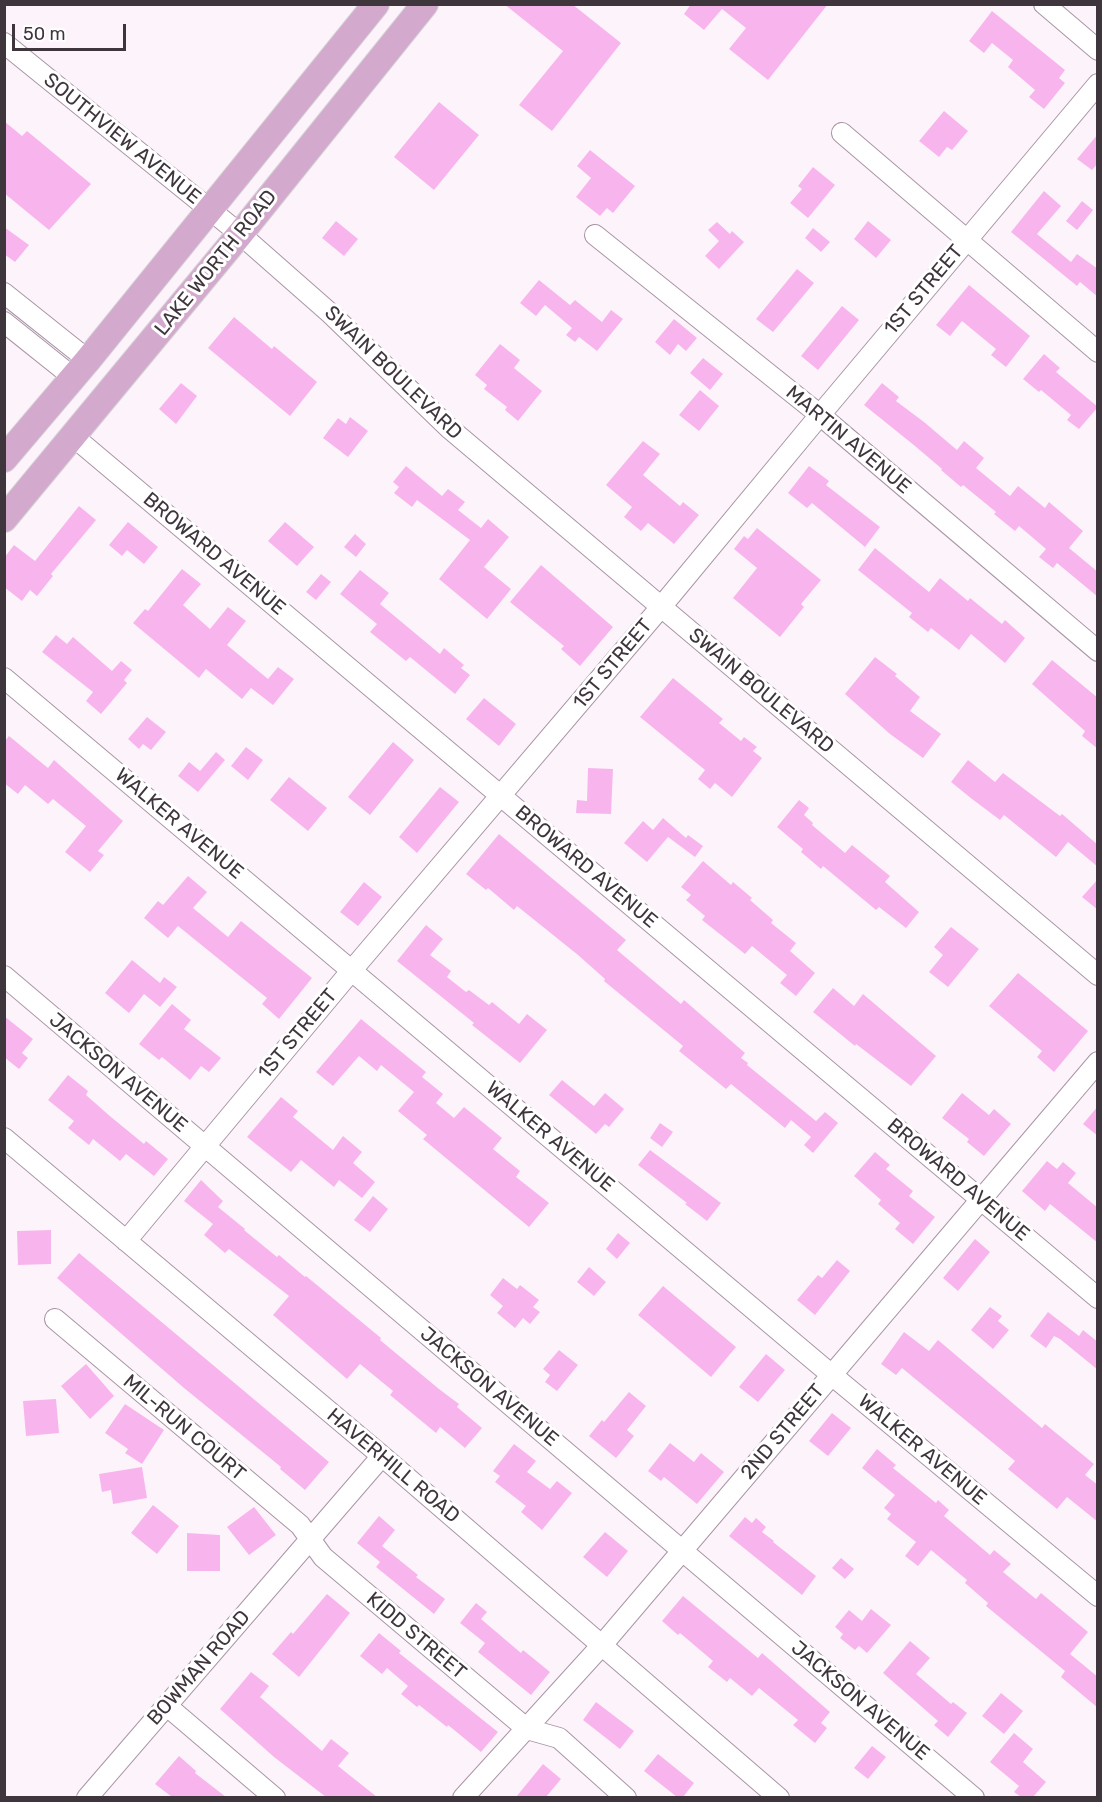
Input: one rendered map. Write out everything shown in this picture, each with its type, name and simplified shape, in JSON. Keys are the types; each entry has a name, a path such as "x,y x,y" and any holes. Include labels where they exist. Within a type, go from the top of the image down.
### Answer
{"main road":[{"name":"LAKE WORTH ROAD","path":"4,459 81,369 376,4"},
{"name":"LAKE WORTH ROAD","path":"4,519 240,234 425,4"}],"street":[{"path":"1044,4 1098,50"},
{"name":"SOUTHVIEW AVENUE","path":"4,43 240,234"},
{"name":"1ST STREET","path":"126,1241 352,970 661,607 965,240 1098,84"},
{"path":"842,133 1098,352"},
{"name":"SWAIN BOULEVARD","path":"240,234 331,314 449,428 1098,975"},
{"name":"MARTIN AVENUE","path":"595,235 820,415 1098,651"},
{"path":"4,293 81,369"},
{"path":"4,322 81,369"},
{"name":"BROWARD AVENUE","path":"74,436 1098,1298"},
{"name":"WALKER AVENUE","path":"4,678 1098,1596"},
{"name":"JACKSON AVENUE","path":"4,976 974,1797"},
{"name":"2ND STREET","path":"463,1797 603,1646 1098,1062"},
{"name":"HAVERHILL ROAD","path":"4,1138 382,1456 779,1797"},
{"name":"MIL-RUN COURT","path":"55,1319 300,1525 311,1539"},
{"name":"BOWMAN ROAD","path":"87,1797 382,1456"},
{"name":"KIDD STREET","path":"311,1539 323,1557 526,1729"},
{"path":"167,1706 275,1797"},
{"path":"526,1729 559,1738 626,1797"}],"building":[{"path":"504,4 572,4 621,43 552,131 519,105 563,51"},
{"path":"691,4 828,4 768,80 729,49 746,28 722,9 704,30 684,14"},
{"path":"992,11 1065,70 1059,78 1065,83 1044,109 1029,97 1035,90 1008,67 1013,60 992,43 984,53 969,41"},
{"path":"439,102 479,135 434,190 394,157"},
{"path":"944,111 968,131 952,150 947,147 939,157 919,141"},
{"path":"4,121 22,136 27,131 91,184 49,230 4,193"},
{"path":"1098,134 1098,163 1092,170 1077,159"},
{"path":"590,150 635,186 613,213 607,208 600,216 576,197 591,178 577,166"},
{"path":"813,167 835,185 808,218 790,203 802,189 798,186"},
{"path":"1044,191 1061,206 1037,234 1071,262 1077,254 1098,269 1098,297 1080,282 1077,286 1011,232"},
{"path":"1082,201 1093,210 1077,230 1066,221"},
{"path":"336,221 358,239 344,256 322,238"},
{"path":"868,221 891,240 876,258 854,239"},
{"path":"717,222 730,234 732,231 744,242 719,269 705,256 719,241 708,230"},
{"path":"4,227 29,245 15,262 4,254"},
{"path":"813,228 830,242 821,252 805,238"},
{"path":"797,269 814,283 773,332 756,319"},
{"path":"539,280 570,305 575,300 602,322 611,310 623,319 597,351 579,337 575,342 566,335 572,328 545,305 536,316 520,303"},
{"path":"969,285 1030,336 1006,367 991,355 996,349 962,321 950,336 936,325"},
{"path":"842,306 859,320 818,370 801,356"},
{"path":"234,317 272,349 274,346 317,382 290,416 208,348"},
{"path":"674,319 697,338 686,351 678,344 670,355 655,342"},
{"path":"500,344 520,360 514,368 542,391 518,421 505,410 507,407 484,389 487,385 475,375"},
{"path":"1044,354 1060,368 1056,372 1098,407 1079,429 1067,420 1071,415 1041,390 1039,392 1023,379"},
{"path":"703,358 723,374 710,390 690,373"},
{"path":"181,383 197,396 176,424 159,409"},
{"path":"882,383 899,397 896,401 957,450 964,441 984,458 976,468 1010,496 1018,486 1045,508 1049,502 1083,531 1069,548 1098,572 1098,597 1057,563 1053,568 1039,557 1046,549 1019,526 1015,531 994,514 996,512 963,485 961,487 864,405"},
{"path":"700,390 719,406 699,431 679,415"},
{"path":"350,417 368,431 348,457 323,438 338,418 346,424"},
{"path":"643,441 660,454 643,475 680,506 683,502 699,515 674,544 648,523 641,531 624,517 632,507 606,485"},
{"path":"406,466 442,496 448,489 465,502 458,510 481,528 488,519 509,537 484,567 511,589 487,619 439,579 470,540 417,500 412,507 394,493 399,487 393,482"},
{"path":"809,466 829,481 826,485 880,527 865,547 812,503 807,508 788,493"},
{"path":"79,506 96,520 51,574 53,576 37,596 30,590 22,601 4,587 4,558 14,545 35,561"},
{"path":"128,522 158,547 144,564 127,550 122,556 109,545"},
{"path":"285,522 314,547 297,566 268,541"},
{"path":"757,528 821,580 801,604 804,607 780,637 733,598 757,568 734,549 744,536 748,539"},
{"path":"355,534 366,544 356,557 344,547"},
{"path":"875,548 929,592 940,578 968,601 970,598 1002,624 1005,620 1025,638 1005,663 971,634 959,650 931,628 928,632 909,617 912,613 858,570"},
{"path":"541,565 613,627 580,666 561,649 564,646 510,602"},
{"path":"182,569 201,584 183,605 210,629 228,607 246,621 227,645 268,679 278,667 294,679 273,705 251,688 242,699 206,669 199,678 133,623 145,609 148,611"},
{"path":"360,570 389,593 380,604 440,654 444,648 464,665 461,668 470,675 455,694 410,657 406,661 370,632 377,624 340,594"},
{"path":"321,574 331,582 316,600 306,592"},
{"path":"56,635 67,644 73,637 112,671 121,661 132,670 124,680 127,683 101,714 86,701 93,692 42,652"},
{"path":"875,657 897,674 895,676 920,697 910,711 941,734 923,758 890,734 845,694"},
{"path":"1052,660 1098,698 1098,749 1082,736 1085,731 1032,684"},
{"path":"673,678 723,719 719,723 741,741 744,737 757,747 753,751 762,758 732,797 715,783 710,789 698,779 705,770 640,717"},
{"path":"484,698 516,724 499,746 466,719"},
{"path":"147,717 166,732 151,750 143,744 139,749 128,739"},
{"path":"9,736 48,768 54,760 123,821 98,851 104,855 90,872 65,852 86,826 53,799 48,804 25,785 18,794 4,783 4,742"},
{"path":"393,742 414,760 370,815 348,797"},
{"path":"246,747 263,760 248,780 231,766"},
{"path":"216,752 225,760 198,792 178,776 189,762 200,771"},
{"path":"968,760 995,782 1003,773 1060,816 1062,814 1098,845 1098,867 1068,842 1056,857 1004,815 1000,820 951,782"},
{"path":"588,768 613,769 611,814 576,813 577,800 587,801"},
{"path":"289,777 327,808 308,831 270,800"},
{"path":"440,787 459,802 417,853 399,837"},
{"path":"799,800 809,808 804,815 813,823 812,825 845,853 852,845 890,876 885,882 919,912 906,928 879,907 876,910 823,866 821,869 801,852 803,849 777,827"},
{"path":"663,818 686,838 688,835 703,846 695,857 668,837 647,862 624,843 643,821 653,830"},
{"path":"499,834 626,940 617,950 681,1004 684,1000 745,1053 741,1058 748,1063 747,1065 816,1121 825,1112 838,1123 813,1153 804,1145 811,1137 791,1120 785,1128 731,1084 726,1089 679,1051 683,1046 604,981 605,979 578,955 517,906 514,910 488,888 486,890 466,874"},
{"path":"703,861 731,885 733,882 752,898 750,900 773,920 771,923 796,943 790,951 815,973 796,996 780,983 787,975 752,946 745,954 702,920 705,916 686,900 691,895 681,887"},
{"path":"188,876 207,892 193,908 228,937 241,921 312,978 279,1019 262,1004 267,998 178,926 168,938 144,918 158,901 163,905"},
{"path":"1098,879 1098,910 1082,897"},
{"path":"364,882 382,897 358,926 340,912"},
{"path":"426,925 443,939 430,955 451,971 447,977 466,992 469,990 489,1005 492,1002 519,1024 527,1014 547,1030 520,1063 397,961"},
{"path":"951,927 979,949 948,987 929,972 943,955 934,947"},
{"path":"132,960 160,983 164,977 177,987 160,1007 144,994 129,1013 105,993"},
{"path":"1018,973 1088,1031 1054,1072 1037,1057 1042,1051 989,1006"},
{"path":"833,988 854,1006 863,994 936,1056 911,1086 856,1044 855,1046 813,1012"},
{"path":"172,1004 191,1020 184,1029 221,1058 209,1072 201,1066 190,1080 162,1057 159,1060 139,1044"},
{"path":"4,1016 33,1039 22,1053 28,1058 19,1069 4,1057"},
{"path":"361,1019 426,1072 422,1077 443,1094 436,1103 454,1118 464,1107 502,1138 493,1149 520,1171 516,1177 549,1203 529,1227 423,1139 427,1135 398,1111 414,1092 381,1065 377,1071 359,1056 333,1086 316,1072"},
{"path":"68,1075 88,1091 86,1095 111,1117 144,1144 146,1141 168,1159 154,1176 126,1154 120,1161 93,1139 89,1145 68,1128 74,1121 48,1100"},
{"path":"562,1080 594,1106 605,1093 624,1109 609,1127 605,1124 596,1134 549,1095"},
{"path":"962,1093 989,1115 994,1109 1011,1124 984,1156 967,1142 969,1139 942,1118"},
{"path":"281,1097 298,1111 293,1117 333,1150 343,1136 362,1152 353,1163 375,1182 362,1198 339,1180 334,1187 301,1160 291,1172 247,1137"},
{"path":"1098,1106 1098,1136 1083,1124"},
{"path":"660,1123 673,1132 662,1147 650,1138"},
{"path":"650,1150 721,1203 707,1221 638,1165"},
{"path":"875,1152 890,1165 886,1169 913,1191 909,1196 935,1217 913,1244 895,1229 900,1223 878,1204 881,1200 854,1176"},
{"path":"1047,1161 1057,1169 1063,1162 1076,1173 1068,1183 1098,1208 1098,1243 1050,1204 1045,1211 1022,1191"},
{"path":"201,1180 223,1201 218,1207 244,1230 277,1257 279,1255 306,1276 459,1404 457,1407 482,1428 465,1448 440,1427 436,1433 390,1395 393,1391 360,1364 347,1379 273,1315 289,1296 229,1249 225,1253 204,1235 213,1224 184,1201"},
{"path":"373,1196 388,1209 370,1232 354,1220"},
{"path":"51,1230 51,1264 18,1265 17,1231"},
{"path":"618,1233 630,1243 617,1259 606,1249"},
{"path":"975,1239 990,1252 958,1291 943,1278"},
{"path":"79,1253 329,1462 305,1490 280,1469 281,1467 184,1388 57,1278"},
{"path":"837,1260 850,1271 815,1315 797,1300 818,1275 822,1278"},
{"path":"589,1267 606,1282 594,1296 577,1282"},
{"path":"503,1278 517,1289 520,1285 539,1300 533,1307 540,1312 530,1324 523,1318 515,1328 497,1313 503,1306 490,1295"},
{"path":"663,1286 736,1347 711,1377 638,1315"},
{"path":"990,1307 1002,1316 998,1321 1009,1330 993,1349 971,1330"},
{"path":"1048,1312 1079,1336 1083,1330 1098,1342 1098,1370 1054,1336 1046,1348 1030,1336"},
{"path":"904,1332 929,1351 938,1340 1042,1428 1045,1424 1094,1464 1085,1475 1098,1485 1098,1522 1067,1497 1057,1509 1008,1469 1015,1461 902,1368 896,1375 881,1364"},
{"path":"559,1350 578,1365 557,1391 545,1382 550,1375 543,1369"},
{"path":"766,1354 785,1370 758,1402 739,1387"},
{"path":"86,1364 114,1396 90,1419 61,1386"},
{"path":"629,1392 646,1406 627,1430 634,1436 616,1458 589,1436"},
{"path":"56,1399 59,1433 26,1436 23,1401"},
{"path":"125,1404 164,1430 142,1464 125,1453 128,1449 105,1433"},
{"path":"832,1413 851,1428 828,1456 809,1441"},
{"path":"670,1443 694,1462 701,1453 724,1472 697,1504 664,1477 661,1481 648,1471"},
{"path":"514,1444 536,1461 527,1472 550,1489 557,1481 572,1493 542,1530 521,1512 526,1506 495,1482 500,1476 493,1471"},
{"path":"877,1449 896,1465 893,1468 936,1503 938,1500 949,1510 944,1516 990,1555 994,1550 1011,1564 1003,1572 1036,1599 1041,1593 1088,1632 1070,1654 1098,1677 1098,1708 1061,1677 1065,1671 986,1606 988,1603 965,1583 967,1580 931,1550 918,1566 905,1556 916,1542 887,1519 891,1514 884,1508 895,1495 862,1468"},
{"path":"142,1467 147,1498 113,1504 111,1490 102,1492 99,1474"},
{"path":"153,1505 179,1526 157,1554 131,1533"},
{"path":"254,1507 276,1535 249,1555 227,1527"},
{"path":"379,1516 395,1530 382,1546 418,1575 416,1577 445,1599 434,1614 376,1567 380,1562 357,1543"},
{"path":"745,1517 752,1523 756,1518 766,1527 762,1532 816,1576 802,1595 729,1536"},
{"path":"605,1532 628,1551 607,1577 583,1557"},
{"path":"187,1533 220,1535 220,1571 187,1571"},
{"path":"841,1558 854,1569 845,1579 832,1568"},
{"path":"327,1594 350,1613 299,1677 272,1654 291,1632 293,1634"},
{"path":"683,1596 758,1658 762,1653 830,1712 821,1723 827,1728 815,1743 793,1725 798,1720 759,1688 752,1696 730,1678 727,1682 708,1667 713,1661 662,1621"},
{"path":"476,1603 487,1612 481,1619 521,1653 523,1650 550,1672 531,1695 478,1652 485,1643 460,1623"},
{"path":"871,1609 891,1625 867,1653 859,1646 855,1650 840,1638 843,1634 835,1627 849,1610 862,1621"},
{"path":"379,1633 401,1651 399,1653 498,1732 481,1752 448,1725 447,1727 401,1694 408,1686 387,1668 382,1674 360,1656"},
{"path":"910,1641 930,1658 916,1674 951,1704 953,1702 967,1713 948,1737 934,1725 938,1721 883,1673"},
{"path":"251,1672 269,1686 260,1697 322,1751 331,1739 349,1753 338,1766 377,1797 326,1797 274,1757 220,1709"},
{"path":"1001,1693 1023,1711 1004,1734 982,1716"},
{"path":"596,1702 634,1731 620,1749 583,1720"},
{"path":"1014,1733 1033,1749 1023,1762 1046,1782 1033,1797 1021,1797 1014,1792 1019,1786 990,1762"},
{"path":"872,1746 886,1757 868,1779 854,1768"},
{"path":"658,1754 694,1783 683,1797 677,1797 644,1771"},
{"path":"179,1756 196,1771 195,1773 226,1797 172,1797 155,1784"},
{"path":"543,1764 561,1779 546,1797 516,1797"}]}
